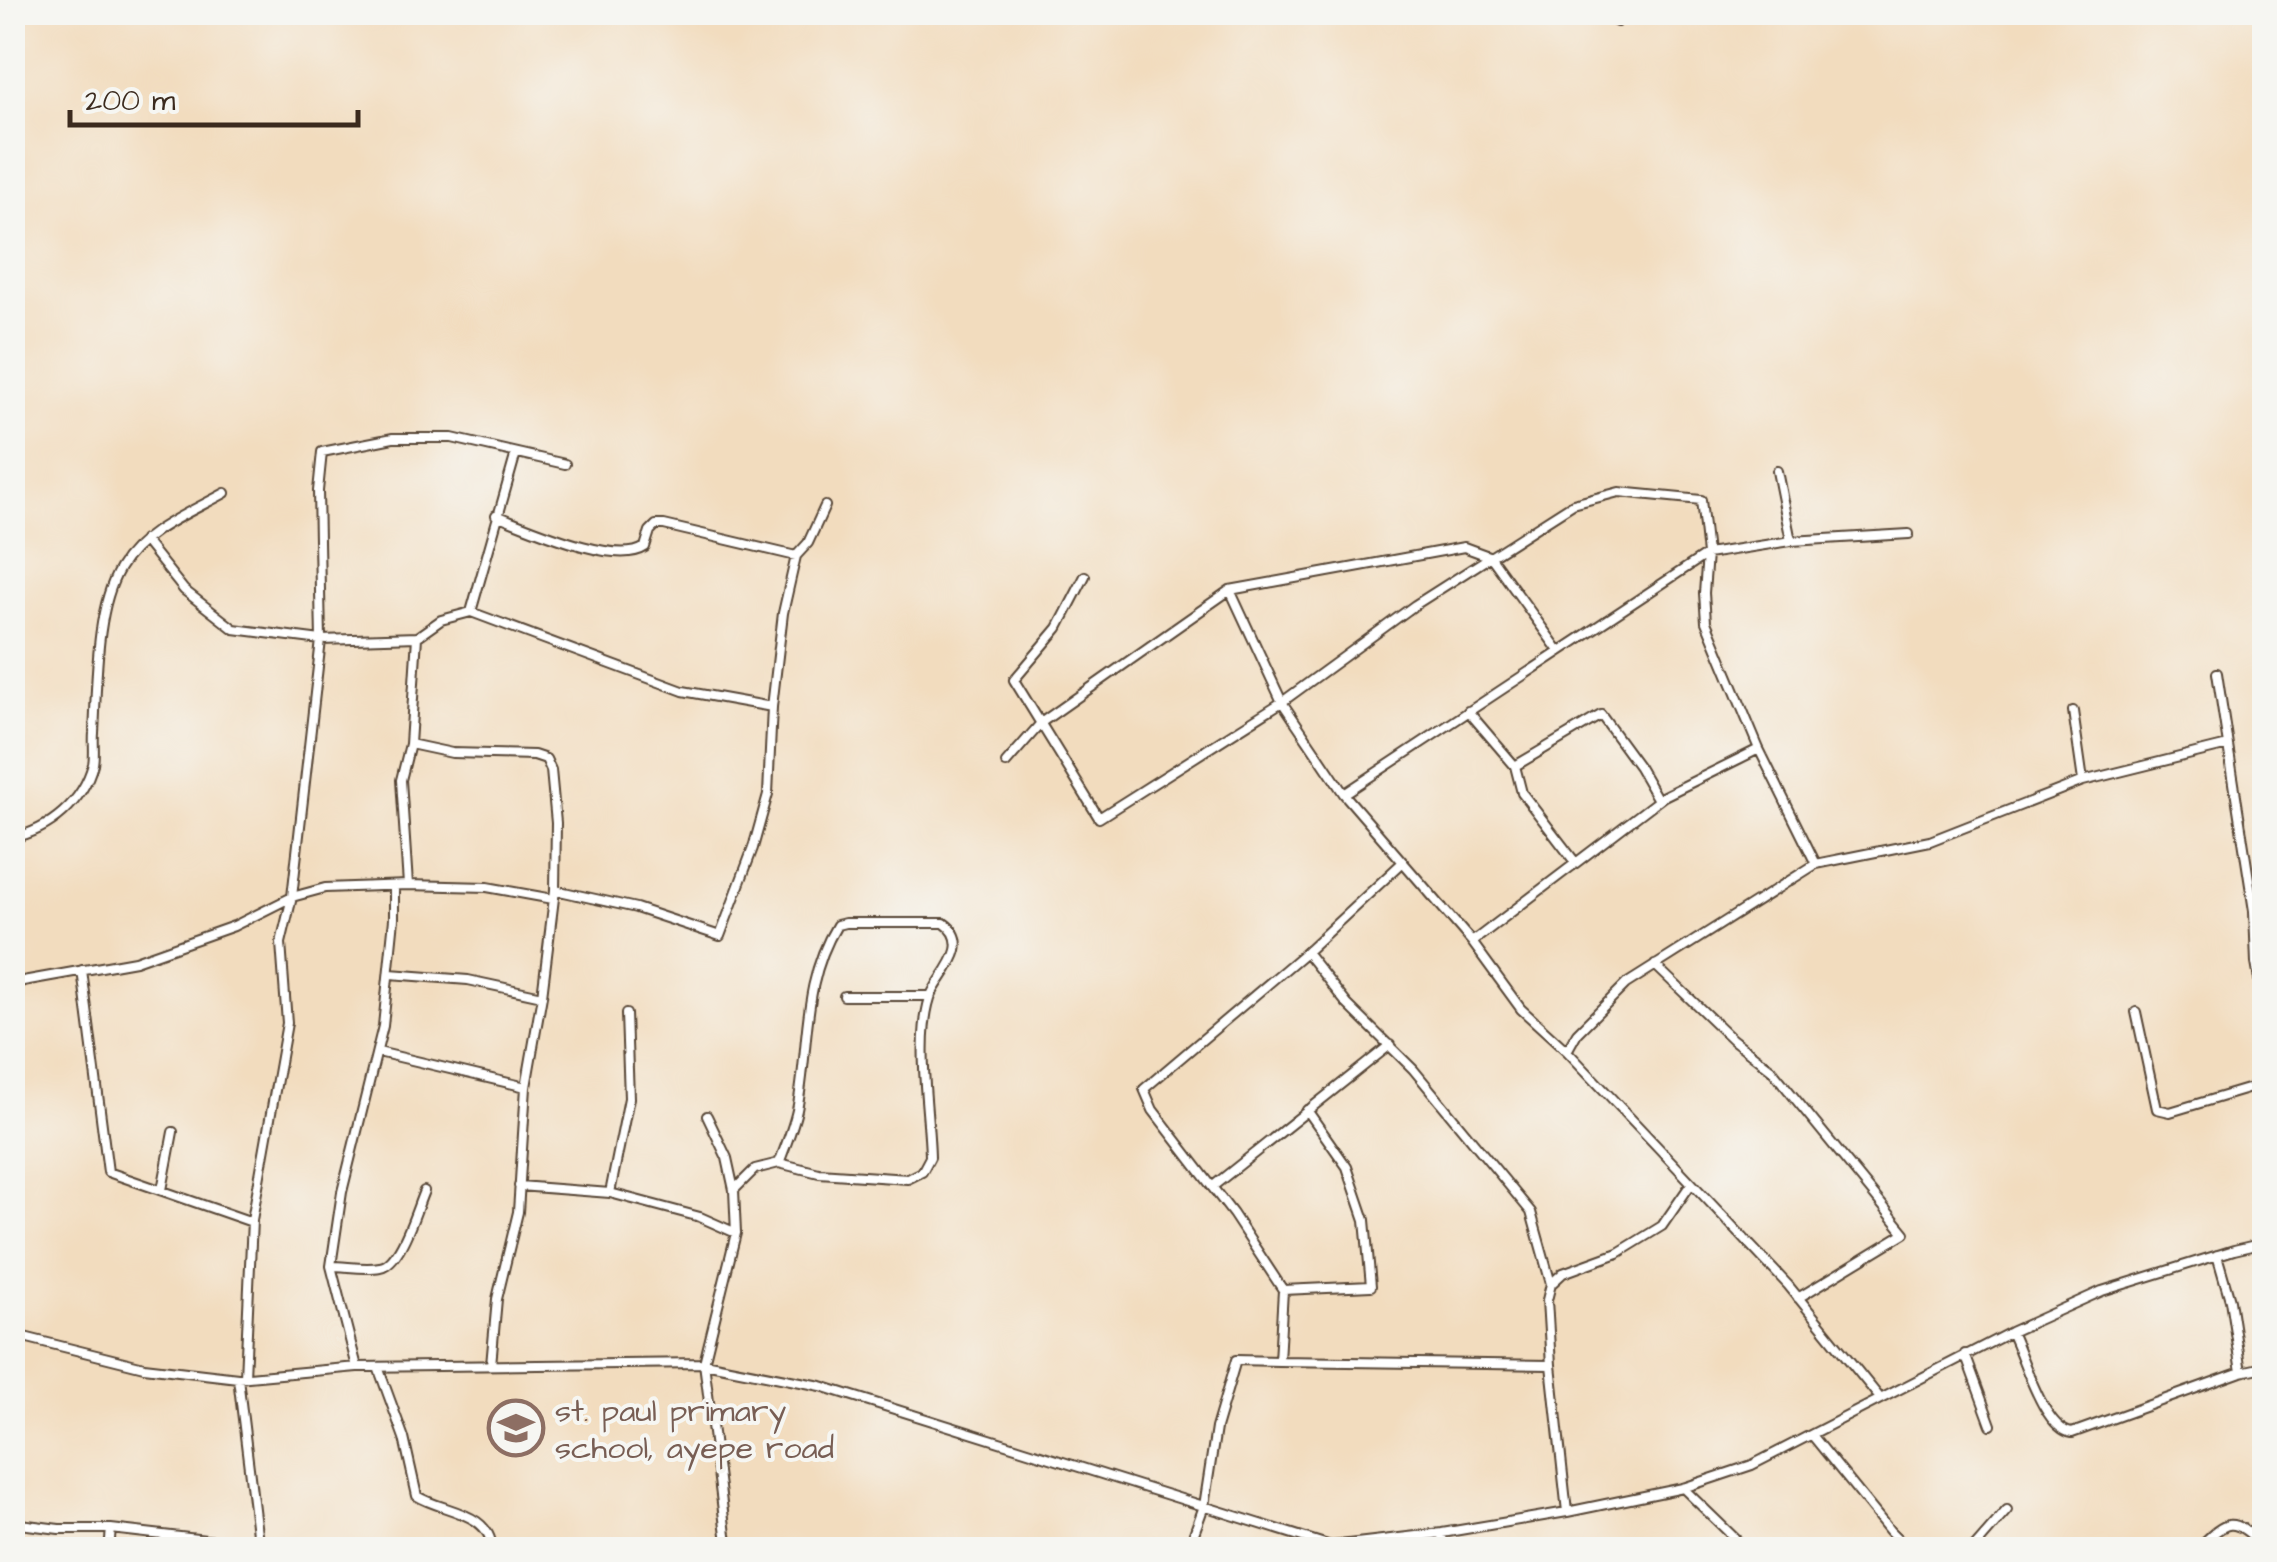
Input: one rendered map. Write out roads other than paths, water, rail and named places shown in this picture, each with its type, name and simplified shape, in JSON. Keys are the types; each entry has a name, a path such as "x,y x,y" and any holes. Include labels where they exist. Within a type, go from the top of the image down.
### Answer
{"street":[{"path":"1599,12 1617,22"},
{"path":"12,1522 59,1529 111,1529 258,1548 242,1378 252,1222 287,1023 281,943 292,897 321,640 318,491 322,452 393,438 452,438 565,464"},
{"path":"471,612 516,453"},
{"path":"1777,470 1791,541"},
{"path":"12,838 54,822 81,790 93,763 102,630 110,590 122,566 144,540 225,492"},
{"path":"1085,576 1058,628 1014,680 1099,818 1282,702 1415,605 1572,504 1619,492 1701,500 1707,554 1706,622 1760,749 1816,864"},
{"path":"12,987 23,981 135,961 234,926 292,897 325,888 487,887 554,895 636,908 720,936 754,848 768,794 772,706 783,613 796,556 808,543 825,506"},
{"path":"496,515 567,541 627,555 645,547 650,531 656,525 664,525 796,556"},
{"path":"1344,794 1707,554 1791,541 1909,534"},
{"path":"144,540 184,590 234,629 321,640 417,638 441,620 471,612 683,691 772,706"},
{"path":"1006,763 1042,722 1230,590 1464,547 1491,557 1558,651"},
{"path":"1230,590 1282,702 1344,794 1472,942 1521,1008 1798,1298 1879,1397"},
{"path":"408,885 401,780 410,744 417,638"},
{"path":"2217,674 2254,911 2256,963 2264,1006"},
{"path":"1468,712 1515,766 1522,793 1575,862"},
{"path":"2073,712 2084,781"},
{"path":"1515,766 1602,715 1658,800"},
{"path":"410,744 452,753 534,755 546,760 550,770 556,823 554,895 526,1087 518,1212 496,1299 491,1366"},
{"path":"1566,1051 1577,1033 1626,984 1816,864 1930,841 2084,781 2228,745"},
{"path":"1472,942 1658,800 1760,749"},
{"path":"1279,1361 1283,1290 1153,1110 1144,1089 1306,952 1403,862"},
{"path":"357,1367 331,1266 342,1192 378,1052 390,974 394,887"},
{"path":"2254,911 2264,908"},
{"path":"734,1190 755,1169 780,1163 820,1173 908,1179 922,1172 930,1157 925,1049 930,996 952,965 954,937 950,926 837,925 819,962 805,1025 797,1108 780,1163"},
{"path":"1306,952 1347,1004 1390,1045 1532,1212 1551,1284 1547,1300 1551,1365 1567,1512"},
{"path":"1655,965 1732,1039 1771,1069 1905,1233 1798,1298"},
{"path":"82,970 108,1172 252,1222"},
{"path":"390,974 468,980 542,996"},
{"path":"844,996 930,996"},
{"path":"2136,1012 2156,1110 2170,1112 2264,1084"},
{"path":"610,1193 629,1098 626,1014"},
{"path":"1212,1187 1390,1045"},
{"path":"378,1052 526,1087"},
{"path":"1283,1290 1371,1286 1365,1220 1347,1167 1308,1110"},
{"path":"707,1116 728,1158 734,1190 736,1232 704,1364 728,1550"},
{"path":"162,1190 173,1132"},
{"path":"1551,1284 1563,1273 1618,1253 1662,1226 1691,1184"},
{"path":"519,1186 610,1193 700,1217 736,1232"},
{"path":"331,1266 378,1268 389,1264 399,1251 424,1191"},
{"path":"12,1334 144,1367 242,1378 357,1367 704,1364 822,1386 1331,1546 1567,1512 1682,1488 1752,1466 1879,1397 2102,1290 2264,1244"},
{"path":"2217,1255 2230,1300 2241,1372"},
{"path":"2010,1332 2046,1412 2065,1432 2264,1367"},
{"path":"1966,1354 1991,1425"},
{"path":"1188,1550 1204,1506 1216,1428 1236,1360 1551,1365"},
{"path":"378,1367 404,1438 417,1496 433,1507 468,1515 484,1527 492,1550"},
{"path":"1812,1435 1909,1550"},
{"path":"1682,1488 1746,1550"},
{"path":"1972,1550 2006,1510"},
{"path":"2196,1550 2219,1527 2234,1523 2242,1525 2264,1546"},
{"path":"109,1550 111,1529"},
{"path":"1442,1533 1443,1550"}],"place":[{"name":"st. paul primary school, ayepe road","path":"516,1428"}]}
